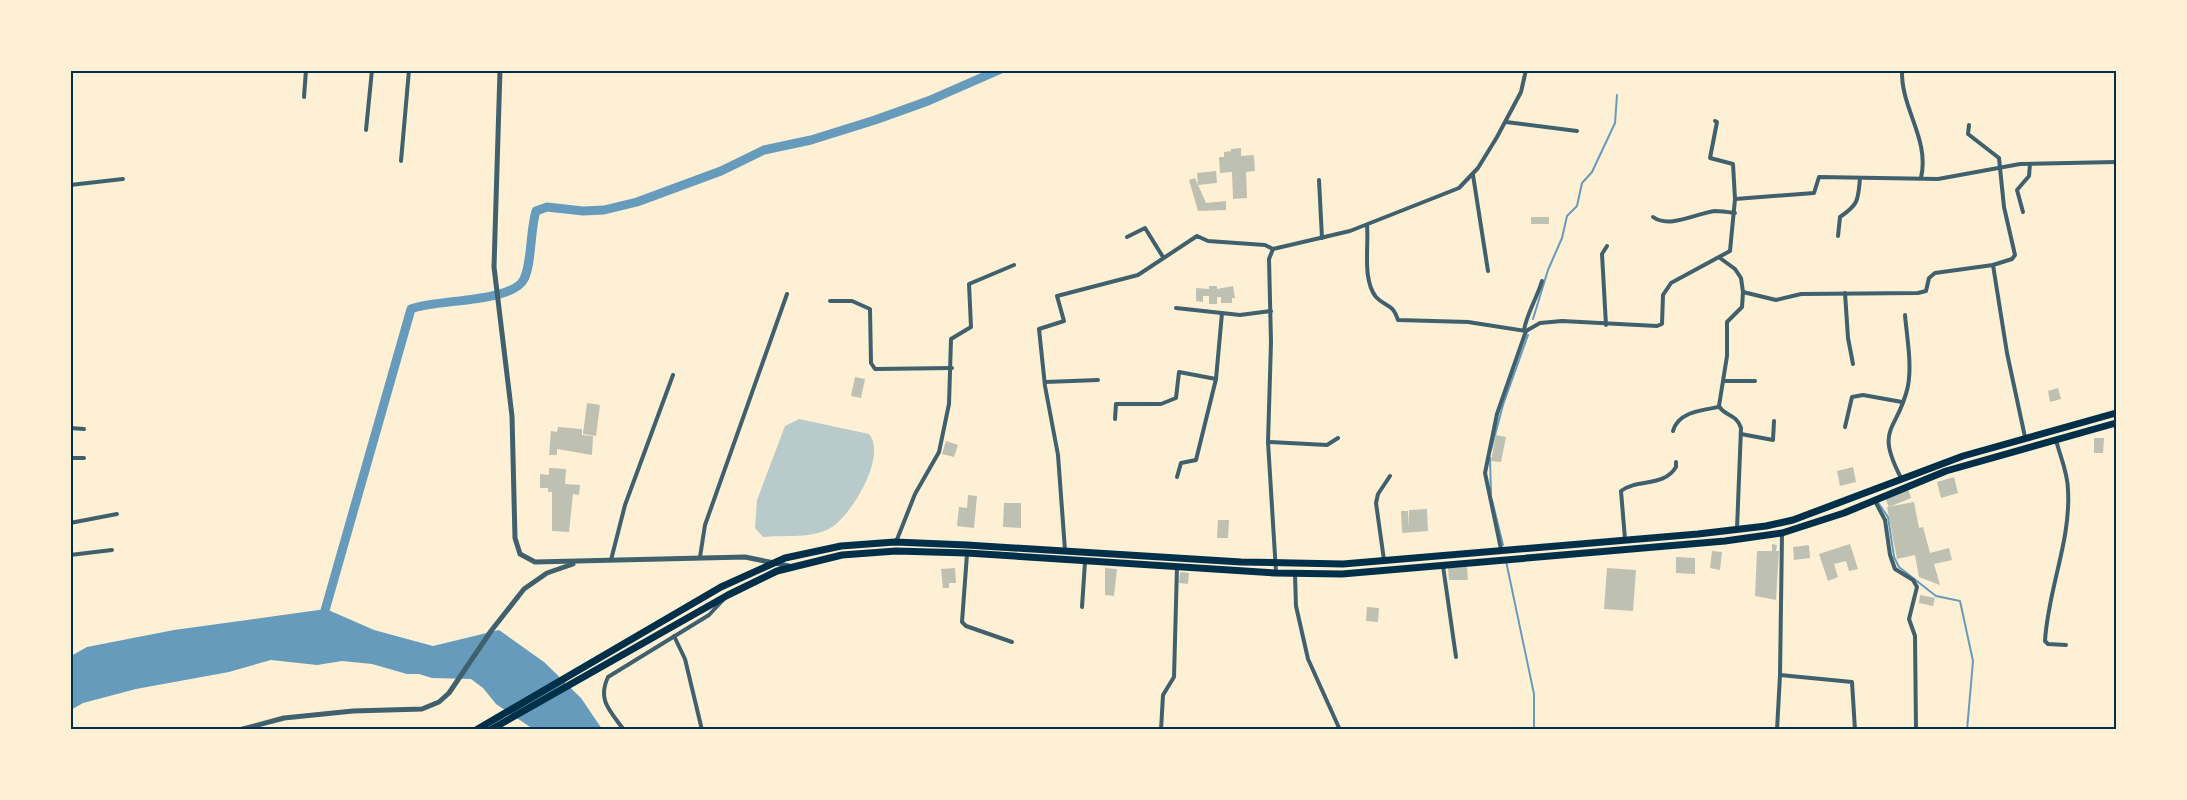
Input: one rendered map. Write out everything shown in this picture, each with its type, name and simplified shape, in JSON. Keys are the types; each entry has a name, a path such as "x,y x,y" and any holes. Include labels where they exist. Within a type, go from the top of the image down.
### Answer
{"highway":[{"path":"476,729 490,727 722,587 774,562 841,546 895,542 1065,550 1276,564 1343,564 1737,530 1766,526 1811,515 1901,478 2025,437 2116,413"},
{"path":"580,674 789,566 834,556 870,552 967,553 1275,573 1342,574 1725,541 1782,533 1946,471 2116,423"}],"street":[{"path":"304,98 306,70"},
{"path":"366,130 372,70"},
{"path":"401,161 409,70"},
{"path":"500,70 494,251 512,416 516,546 523,557 535,562 745,557 789,566"},
{"path":"1065,550 1056,440 1045,382 1039,329 1064,321 1057,296 1138,275 1152,268 1163,257 1197,236 1208,241 1265,245 1273,249 1367,225 1459,188 1473,174 1506,122 1521,92 1526,70"},
{"path":"1902,71 1904,95 1923,150 1921,178"},
{"path":"1367,225 1372,288 1376,297 1393,306 1398,320 1468,322 1525,331 1540,322 1606,325 1662,324 1665,290 1689,272 1730,251 1735,199 1733,164 1714,162 1710,158 1717,122 1714,121"},
{"path":"1506,122 1577,131"},
{"path":"1743,292 1776,300 1800,294 1918,293 1926,291 1929,278 1935,273 1993,265 2012,259 2015,255 2004,207 2002,168 1995,152 1968,134 1969,125"},
{"path":"1735,199 1814,193 1820,177 1944,179 2030,164 2116,162"},
{"path":"2024,212 2017,190 2029,176 2030,164"},
{"path":"1473,174 1488,272"},
{"path":"1838,236 1840,217 1855,208 1860,178"},
{"path":"70,185 123,179"},
{"path":"1319,180 1322,238"},
{"path":"1653,217 1657,220 1671,221 1713,212 1734,213"},
{"path":"1127,237 1145,228 1163,257"},
{"path":"1606,325 1602,254 1607,246"},
{"path":"1273,249 1269,260 1271,311 1268,442 1275,573"},
{"path":"1720,258 1735,269 1741,278 1743,292 1742,307 1727,322 1724,381 1720,407"},
{"path":"895,542 915,494 939,452 946,423 952,368 951,339 968,329 972,322 969,284 1014,265"},
{"path":"1993,265 2007,353 2025,437"},
{"path":"1502,549 1485,473 1497,414 1525,331 1526,318 1542,281"},
{"path":"1845,293 1853,364"},
{"path":"700,557 705,525 787,294"},
{"path":"830,301 852,301 870,309 871,363 875,369 952,368"},
{"path":"1176,308 1240,315 1271,311"},
{"path":"1177,477 1181,463 1196,460 1200,451 1206,413 1216,379 1222,313"},
{"path":"1901,478 1893,462 1887,438 1902,402 1909,373 1905,315"},
{"path":"1115,419 1116,404 1161,404 1176,398 1179,372 1216,379"},
{"path":"611,560 625,505 673,375"},
{"path":"1045,382 1098,380"},
{"path":"1724,381 1755,381"},
{"path":"1845,427 1852,397 1863,395 1902,402"},
{"path":"1673,431 1676,422 1681,417 1720,407"},
{"path":"1720,407 1738,421 1741,434 1737,530"},
{"path":"1741,434 1773,440 1774,421"},
{"path":"70,428 84,429"},
{"path":"1268,442 1327,445 1338,438"},
{"path":"2056,439 2069,492 2066,536 2049,602 2045,641 2048,644 2066,645"},
{"path":"70,458 84,458"},
{"path":"1625,539 1621,491 1628,486 1654,482 1669,476 1676,467 1676,462"},
{"path":"1384,561 1376,503 1378,494 1390,476"},
{"path":"1874,500 1885,520 1890,555 1895,569 1913,580 1917,588 1909,619 1915,636 1916,729"},
{"path":"70,523 117,514"},
{"path":"1777,729 1782,533"},
{"path":"70,555 112,550"},
{"path":"967,553 962,622 966,626 1012,642"},
{"path":"239,729 284,718 353,711 422,709 439,702 524,589 547,573 580,561"},
{"path":"1083,608 1086,561"},
{"path":"1443,565 1456,657"},
{"path":"1161,729 1163,694 1174,677 1177,566"},
{"path":"1295,574 1296,606 1308,659 1340,729"},
{"path":"624,729 605,704 602,689 608,677 709,615 728,596"},
{"path":"674,636 685,658 702,729"},
{"path":"1780,675 1852,682 1855,729"}],"shaded area":[{"path":"799,419 869,434 874,456 871,469 858,497 832,527 808,535 763,537 755,528 757,500 785,426"}],"water":[{"path":"326,609 374,630 433,646 499,630 544,662 581,698 602,729 533,729 496,704 483,688 471,679 432,678 372,664 342,661 317,665 271,660 229,672 136,689 83,703 71,710 71,656 87,647 174,630"}],"building":[{"path":"1241,148 1241,156 1254,155 1255,171 1246,172 1247,198 1233,199 1232,172 1220,173 1219,157 1224,157 1224,152 1231,151 1231,149"},
{"path":"1216,171 1217,183 1198,185 1197,173"},
{"path":"1195,178 1206,203 1226,201 1226,210 1198,211 1189,180"},
{"path":"1531,217 1549,217 1549,224 1531,224"},
{"path":"1209,286 1217,286 1217,289 1233,286 1235,298 1232,298 1232,303 1221,303 1221,297 1217,297 1217,304 1209,304 1209,296 1203,296 1203,302 1196,301 1196,288 1209,289"},
{"path":"855,377 865,379 861,398 851,396"},
{"path":"2058,388 2061,399 2050,402 2048,391"},
{"path":"587,403 600,405 596,436 583,434"},
{"path":"558,427 582,429 582,435 593,436 592,455 557,449 557,455 549,455 551,431 557,432"},
{"path":"1496,435 1506,437 1501,462 1491,461"},
{"path":"2094,438 2104,438 2103,453 2094,453"},
{"path":"946,441 958,445 954,457 942,454"},
{"path":"1853,467 1856,482 1840,486 1837,471"},
{"path":"549,468 566,469 565,484 580,485 579,495 573,494 569,532 552,531 552,492 548,492 548,488 540,488 540,474 549,475"},
{"path":"1954,477 1958,493 1941,498 1937,482"},
{"path":"1908,489 1911,498 1889,507 1885,498"},
{"path":"968,495 977,496 974,528 957,526 959,507 967,508"},
{"path":"1914,502 1919,528 1923,527 1930,553 1949,548 1952,560 1934,564 1940,585 1919,577 1915,555 1897,559 1887,507"},
{"path":"1004,503 1021,503 1021,528 1003,527"},
{"path":"1427,509 1428,531 1402,533 1401,511 1408,511 1409,529 1409,510"},
{"path":"1218,520 1229,520 1228,538 1217,538"},
{"path":"1772,544 1777,545 1776,551 1779,551 1776,600 1755,596 1757,551 1772,551"},
{"path":"1850,544 1858,569 1849,571 1846,561 1834,564 1838,577 1828,581 1819,554"},
{"path":"1809,545 1810,558 1794,560 1793,547"},
{"path":"1712,551 1722,552 1720,570 1710,568"},
{"path":"1676,557 1695,558 1695,574 1676,573"},
{"path":"1467,567 1468,580 1449,580 1448,568"},
{"path":"955,568 956,583 949,583 949,588 943,588 941,569"},
{"path":"1105,568 1117,569 1114,596 1105,595"},
{"path":"1607,568 1636,570 1633,611 1604,609"},
{"path":"1180,572 1189,573 1188,584 1179,583"},
{"path":"1920,595 1935,598 1933,606 1919,603"},
{"path":"1367,607 1379,608 1378,622 1366,621"}],"waterway":[{"path":"322,621 411,309 489,296 517,287 527,272 536,211 547,207 583,211 604,210 637,202 721,171 764,150 811,140 875,120 928,101 999,70"},
{"path":"1533,319 1548,270 1562,238 1567,216 1577,206 1582,183 1592,172 1615,123 1617,95"},
{"path":"1491,450 1503,405 1528,335"},
{"path":"1490,458 1491,494"},
{"path":"1492,500 1503,545"},
{"path":"1877,501 1888,517 1894,557 1899,567 1936,596 1960,601 1973,661 1967,730"},
{"path":"1506,561 1534,694 1534,730"}]}
